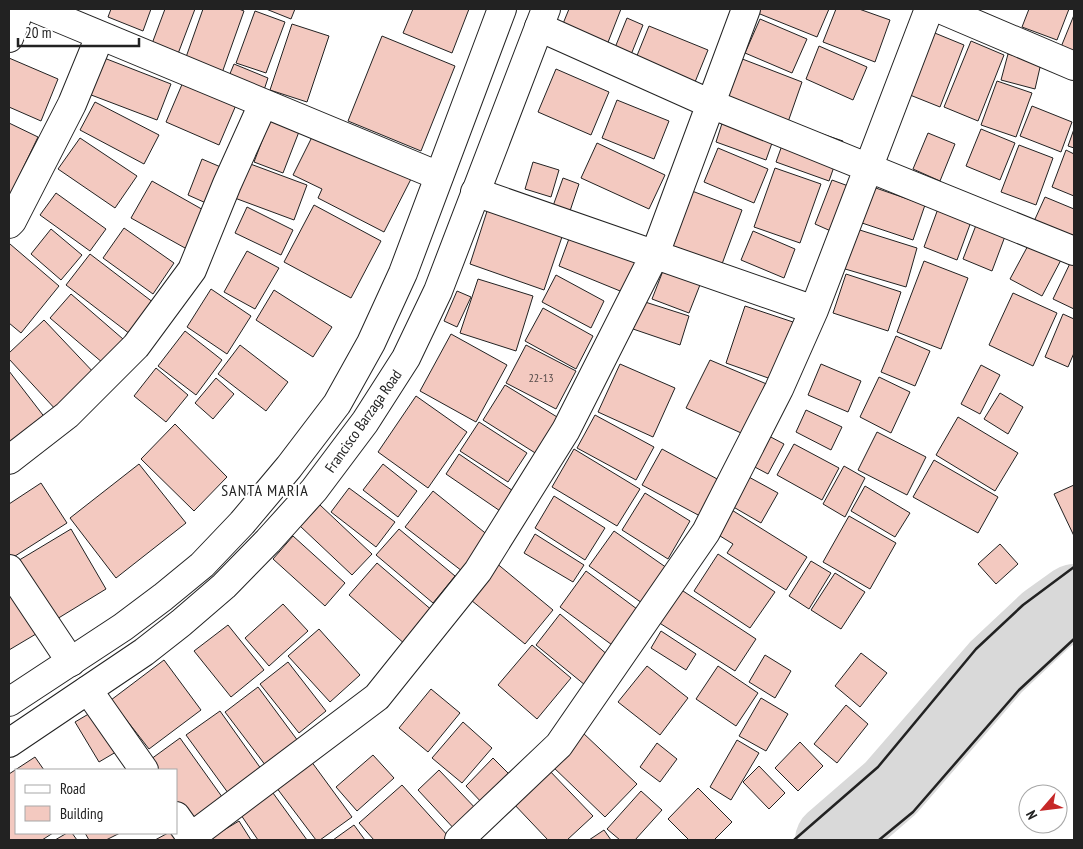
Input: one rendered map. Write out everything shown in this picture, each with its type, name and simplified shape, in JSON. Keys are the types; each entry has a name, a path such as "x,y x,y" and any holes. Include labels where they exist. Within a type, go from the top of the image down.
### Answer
{"street":[{"path":"9,38 20,9"},
{"path":"36,9 439,176"},
{"path":"187,831 377,697 478,571 566,430 655,254 746,9"},
{"path":"459,840 559,745 706,532 779,389 814,310 929,9"},
{"path":"940,9 1074,66"},
{"path":"9,702 124,627 202,565 242,523 289,467 337,404 370,342 403,273 498,10"},
{"path":"542,18 711,104 1074,251"},
{"name":"Francisco Barzaga Road","path":"9,744 144,652 224,586 314,490 366,422 406,358 438,291 542,18"},
{"path":"9,224 72,104 100,36"},
{"path":"9,460 67,415 136,346 192,270 227,184 263,104"},
{"path":"475,192 814,310"},
{"path":"9,569 71,662"},
{"path":"88,690 143,769"}],"building":[{"path":"111,9 151,9 143,31 108,17"},
{"path":"165,9 195,9 176,59 150,49"},
{"path":"203,9 239,9 244,11 222,73 185,60"},
{"path":"266,9 295,9 291,19"},
{"path":"413,9 469,9 452,53 403,33"},
{"path":"569,9 621,9 605,50 560,31"},
{"path":"751,9 829,9 817,37"},
{"path":"836,9 859,9 890,20 875,62 823,42"},
{"path":"1029,9 1069,9 1057,40 1022,27"},
{"path":"255,11 285,22 266,73 236,63"},
{"path":"1074,15 1074,53 1061,47"},
{"path":"627,18 643,25 626,67 610,60"},
{"path":"760,19 807,39 792,73 745,53"},
{"path":"292,24 329,36 307,102 270,90"},
{"path":"649,26 708,50 693,87 634,63"},
{"path":"925,29 964,45 940,107 900,91"},
{"path":"382,36 455,66 421,151 348,121"},
{"path":"971,41 1004,55 978,121 944,107"},
{"path":"819,46 867,67 853,100 806,79"},
{"path":"1008,54 1041,63 1035,89 1001,80"},
{"path":"732,55 802,82 788,122 718,95"},
{"path":"99,56 171,84 157,120 86,93"},
{"path":"9,58 58,79 41,121 9,107"},
{"path":"234,64 268,78 264,90 229,76"},
{"path":"556,69 609,92 591,135 538,112"},
{"path":"186,75 239,98 219,145 166,122"},
{"path":"997,81 1032,93 1016,137 981,125"},
{"path":"617,100 669,121 654,159 602,138"},
{"path":"95,102 159,135 144,164 80,130"},
{"path":"1032,106 1072,122 1061,152 1020,136"},
{"path":"727,108 778,126 766,160 716,142"},
{"path":"273,112 302,124 283,173 254,162"},
{"path":"9,123 38,137 9,197"},
{"path":"790,123 843,141 829,181 776,162"},
{"path":"981,129 1015,143 1000,180 966,166"},
{"path":"1074,129 1074,148 1068,146"},
{"path":"315,131 411,179 384,232 318,198 322,189 293,175"},
{"path":"928,133 955,144 940,181 913,169"},
{"path":"80,138 137,176 115,208 58,169"},
{"path":"597,143 665,175 649,209 581,178"},
{"path":"1019,145 1053,158 1036,205 1001,192"},
{"path":"718,148 768,169 754,203 704,182"},
{"path":"1066,150 1074,154 1074,196 1052,187"},
{"path":"202,159 230,171 215,207 188,195"},
{"path":"245,162 307,185 294,220 232,197"},
{"path":"533,162 559,170 551,197 525,189"},
{"path":"775,168 821,184 800,243 754,227"},
{"path":"563,178 579,184 570,211 553,206"},
{"path":"832,180 851,187 833,232 815,224"},
{"path":"152,181 214,216 194,253 131,218"},
{"path":"870,186 925,205 913,240 859,222"},
{"path":"692,191 742,210 722,264 673,246"},
{"path":"56,193 106,229 90,251 40,215"},
{"path":"1045,197 1074,209 1074,247 1031,228"},
{"path":"490,202 565,228 544,290 470,264"},
{"path":"314,205 381,241 351,298 284,262"},
{"path":"939,206 972,219 957,260 924,247"},
{"path":"247,207 293,230 281,255 235,233"},
{"path":"978,220 1007,231 992,271 963,259"},
{"path":"574,225 641,251 625,293 559,266"},
{"path":"847,226 917,248 906,287 835,266"},
{"path":"124,228 174,263 153,294 103,258"},
{"path":"51,229 82,255 61,280 31,254"},
{"path":"753,231 795,249 784,278 741,260"},
{"path":"1031,240 1062,258 1042,296 1010,279"},
{"path":"10,244 59,286 21,333 9,323"},
{"path":"247,251 279,268 255,309 224,292"},
{"path":"90,254 154,303 130,334 66,285"},
{"path":"1074,255 1074,309 1053,299"},
{"path":"668,258 705,272 689,313 652,299"},
{"path":"924,261 968,278 941,349 897,332"},
{"path":"846,274 901,292 888,331 833,313"},
{"path":"556,275 604,301 591,328 542,302"},
{"path":"478,279 533,296 516,351 460,333"},
{"path":"211,289 251,316 227,354 187,327"},
{"path":"274,290 332,327 313,357 256,320"},
{"path":"457,291 471,297 457,327 444,321"},
{"path":"1013,293 1057,313 1033,366 989,345"},
{"path":"71,294 123,339 103,363 50,318"},
{"path":"642,301 689,316 680,345 633,329"},
{"path":"745,306 796,323 771,379 726,363"},
{"path":"543,308 593,336 576,369 525,341"},
{"path":"1063,314 1074,319 1074,353 1068,367 1045,357"},
{"path":"44,320 96,375 57,411 9,359 9,353"},
{"path":"185,331 222,360 196,395 158,366"},
{"path":"451,334 507,365 476,422 420,391"},
{"path":"896,336 930,351 915,386 881,372"},
{"path":"240,345 288,382 266,411 218,374"},
{"path":"526,345 576,371 556,409 506,383"},
{"path":"710,360 776,388 750,437 686,408"},
{"path":"620,364 675,388 653,437 598,412"},
{"path":"821,364 861,381 848,412 808,395"},
{"path":"981,365 1000,375 980,414 961,404"},
{"path":"156,368 188,395 166,422 134,396"},
{"path":"9,371 46,419 9,447"},
{"path":"879,377 910,392 891,433 860,417"},
{"path":"216,378 234,394 213,419 195,403"},
{"path":"505,385 562,420 540,456 483,420"},
{"path":"1000,393 1023,407 1008,434 984,419"},
{"path":"416,396 467,432 428,488 378,452"},
{"path":"806,410 842,427 831,450 796,432"},
{"path":"595,415 654,447 636,480 577,448"},
{"path":"958,417 1018,453 995,491 936,455"},
{"path":"479,422 527,453 508,482 460,451"},
{"path":"175,424 227,477 194,511 141,459"},
{"path":"877,432 926,457 907,495 858,470"},
{"path":"767,435 784,444 768,474 751,465"},
{"path":"794,444 839,468 822,500 777,475"},
{"path":"574,449 640,489 617,526 552,487"},
{"path":"662,449 719,480 700,516 642,485"},
{"path":"459,454 519,495 506,515 446,474"},
{"path":"934,460 998,497 978,533 913,497"},
{"path":"139,464 186,523 116,578 70,518"},
{"path":"383,464 417,491 398,517 363,490"},
{"path":"844,466 865,478 845,517 823,504"},
{"path":"747,476 778,493 761,523 730,505"},
{"path":"41,483 67,523 12,558 9,553 9,504"},
{"path":"1074,485 1074,536 1054,494"},
{"path":"865,486 910,513 895,537 851,511"},
{"path":"349,488 395,522 376,547 331,512"},
{"path":"433,491 489,536 462,571 405,527"},
{"path":"645,493 690,521 668,559 622,530"},
{"path":"554,496 605,528 585,560 535,528"},
{"path":"320,505 372,554 352,575 300,526"},
{"path":"727,507 807,557 786,590 727,553 733,544 712,531"},
{"path":"849,516 896,543 870,589 823,562"},
{"path":"71,529 106,589 52,622 16,562"},
{"path":"399,529 455,576 433,603 376,555"},
{"path":"614,531 667,568 642,603 589,566"},
{"path":"535,534 584,565 573,582 524,553"},
{"path":"293,536 345,583 325,606 273,559"},
{"path":"1000,544 1018,564 996,584 978,564"},
{"path":"718,554 775,592 750,628 694,591"},
{"path":"811,561 831,573 809,609 789,596"},
{"path":"495,562 553,610 525,644 466,596"},
{"path":"377,563 434,612 406,645 349,595"},
{"path":"586,571 645,615 619,650 560,607"},
{"path":"835,573 865,592 841,629 811,610"},
{"path":"9,577 41,631 9,650"},
{"path":"680,589 756,639 735,671 658,622"},
{"path":"283,604 308,631 269,666 245,638"},
{"path":"560,614 609,656 585,685 536,645"},
{"path":"228,625 264,670 231,697 194,651"},
{"path":"319,629 360,675 330,702 288,656"},
{"path":"661,631 696,654 686,670 651,648"},
{"path":"532,645 571,678 537,719 498,685"},
{"path":"861,653 887,673 860,707 835,686"},
{"path":"765,655 791,671 775,698 749,682"},
{"path":"164,660 201,710 149,749 111,700"},
{"path":"288,662 326,711 299,733 260,684"},
{"path":"647,666 688,698 660,735 618,702"},
{"path":"718,666 758,693 736,726 696,699"},
{"path":"258,687 298,741 266,766 225,712"},
{"path":"431,689 460,713 428,752 399,728"},
{"path":"761,698 788,714 766,751 739,736"},
{"path":"846,705 868,724 837,763 814,744"},
{"path":"97,709 121,749 99,762 75,722"},
{"path":"220,711 264,773 231,797 186,735"},
{"path":"463,722 492,748 462,783 432,758"},
{"path":"582,732 637,784 605,817 551,765"},
{"path":"180,738 225,801 192,824 178,805 178,769 152,769 147,762"},
{"path":"737,740 759,753 731,800 710,787"},
{"path":"800,742 823,766 798,791 775,768"},
{"path":"657,743 677,759 660,782 640,767"},
{"path":"373,755 394,778 357,811 336,787"},
{"path":"35,757 43,769 17,769"},
{"path":"493,758 513,778 485,806 466,786"},
{"path":"311,761 352,817 320,840 316,840 276,787"},
{"path":"759,766 785,793 769,809 743,782"},
{"path":"547,768 593,816 567,840 548,840 512,802"},
{"path":"15,770 15,834 51,834 42,840 9,840 9,774"},
{"path":"439,770 479,812 458,833 418,790"},
{"path":"402,785 448,836 443,840 374,840 359,823"},
{"path":"698,788 732,822 714,840 689,840 668,819"},
{"path":"641,791 662,810 635,840 620,840 607,829"},
{"path":"273,793 307,840 258,840 241,815"},
{"path":"239,821 251,840 207,840"},
{"path":"354,825 365,840 333,840"},
{"path":"604,830 611,840 589,840"},
{"path":"65,834 73,834 77,840 55,840"},
{"path":"86,834 118,834 106,840 89,840"},
{"path":"166,834 177,834 183,840 155,840"}],"waterway":[{"path":"831,840 891,788 996,667 1046,620 1074,600"}],"wall":[{"path":"794,840 878,767 976,649 1023,605 1074,567"},
{"path":"879,840 913,812 1019,690 1074,639"}],"district":[{"name":"SANTA MARIA","path":"265,490"}]}
